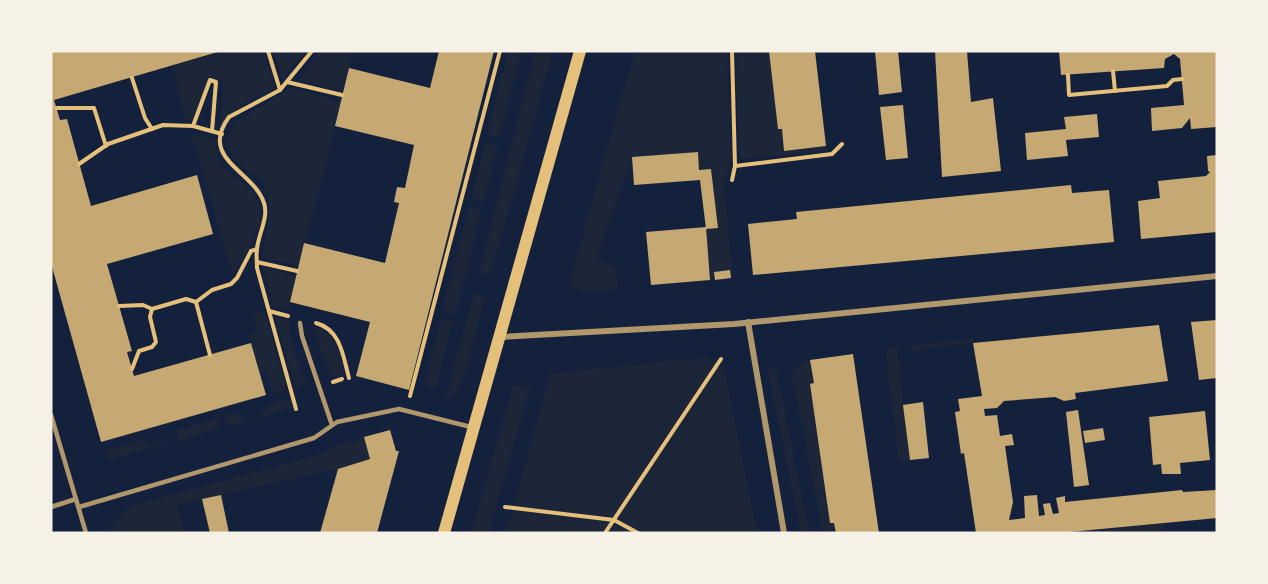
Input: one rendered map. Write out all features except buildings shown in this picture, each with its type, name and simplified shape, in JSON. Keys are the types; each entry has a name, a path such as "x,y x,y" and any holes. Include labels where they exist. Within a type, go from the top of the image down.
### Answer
{"main road":[{"path":"444,533 580,51"}],"street":[{"path":"500,337 748,322 1217,276"},
{"path":"748,322 784,533"}],"lane":[{"path":"300,323 302,336 332,425"},
{"path":"79,507 314,438 332,425 389,410 406,411 474,427"},
{"path":"51,415 86,533"},
{"path":"51,439 58,437"},
{"path":"51,507 76,499"}],"path":[{"path":"268,51 280,90"},
{"path":"296,409 268,311 257,262 257,249 266,206 258,190 226,159 222,152 222,134 225,124 234,113 280,90 312,51"},
{"path":"406,411 500,51"},
{"path":"732,51 735,166 732,180"},
{"path":"1113,71 1115,91"},
{"path":"1068,75 1069,95 1167,86 1173,80 1182,79"},
{"path":"132,78 145,118 153,129"},
{"path":"193,126 210,80 216,82 212,131"},
{"path":"287,82 342,95"},
{"path":"57,108 94,108 106,146"},
{"path":"79,164 106,146 163,125 193,126 222,134"},
{"path":"735,166 832,154 842,144"},
{"path":"196,302 212,290 231,284 237,278 251,251 257,249"},
{"path":"257,262 297,271"},
{"path":"119,306 143,305 152,309 186,299 196,302"},
{"path":"196,302 210,355"},
{"path":"132,369 139,351 152,347 156,342 150,317 152,309"},
{"path":"605,533 721,359"},
{"path":"333,382 342,379"},
{"path":"505,507 614,520 638,533"}],"shaded area":[{"path":"224,51 264,51 275,88 238,108 220,127 223,81 209,77 192,120 186,119 172,66"},
{"path":"274,51 283,51 285,56 291,51 305,51 282,80"},
{"path":"318,51 353,51 343,91 299,80"},
{"path":"508,51 522,51 499,138 487,134"},
{"path":"535,51 553,51 491,275 479,273"},
{"path":"635,51 727,51 731,157 724,187 733,278 731,278 730,270 715,271 715,280 710,280 706,229 718,227 711,169 699,170 698,152 632,158 596,259 616,267 618,289 587,291 571,285 571,277"},
{"path":"736,51 769,51 778,128 782,129 784,151 826,146 827,151 742,159 739,156"},
{"path":"288,87 341,101 299,266 262,257 269,219 269,197 257,178 232,156 228,147 229,136 235,122 283,93"},
{"path":"191,134 216,140 217,156 224,167 247,186 259,201 261,211 257,232 233,275"},
{"path":"486,141 498,144 483,202 471,199"},
{"path":"469,206 482,209 455,315 442,311"},
{"path":"263,267 296,276 288,310 273,306"},
{"path":"474,293 486,295 462,382 453,396 445,402"},
{"path":"264,310 287,389 273,394 266,370 260,372 249,334 258,332 253,313"},
{"path":"275,317 290,321 291,342 306,384 295,387"},
{"path":"441,318 453,321 436,388 424,385"},
{"path":"313,326 322,330 336,345 344,374 330,376"},
{"path":"973,338 973,343 912,351 911,345"},
{"path":"897,347 910,460 899,462 885,348"},
{"path":"708,357 724,368 757,533 506,533 551,373"},
{"path":"810,360 814,383 810,384 830,523 834,523 836,533 823,533 792,374 803,361"},
{"path":"776,368 809,533 801,533 768,370"},
{"path":"513,385 530,387 489,533 471,533"},
{"path":"289,398 293,407 228,426 224,415 240,412 243,420 268,412 266,406"},
{"path":"218,418 220,428 179,441 176,430"},
{"path":"364,437 370,459 338,469 177,505 184,533 107,533 121,515 133,505 307,458 347,441 352,444"},
{"path":"173,439 173,442 108,460 105,450 145,440 148,446"},
{"path":"1165,523 1159,533 1072,533"}]}
